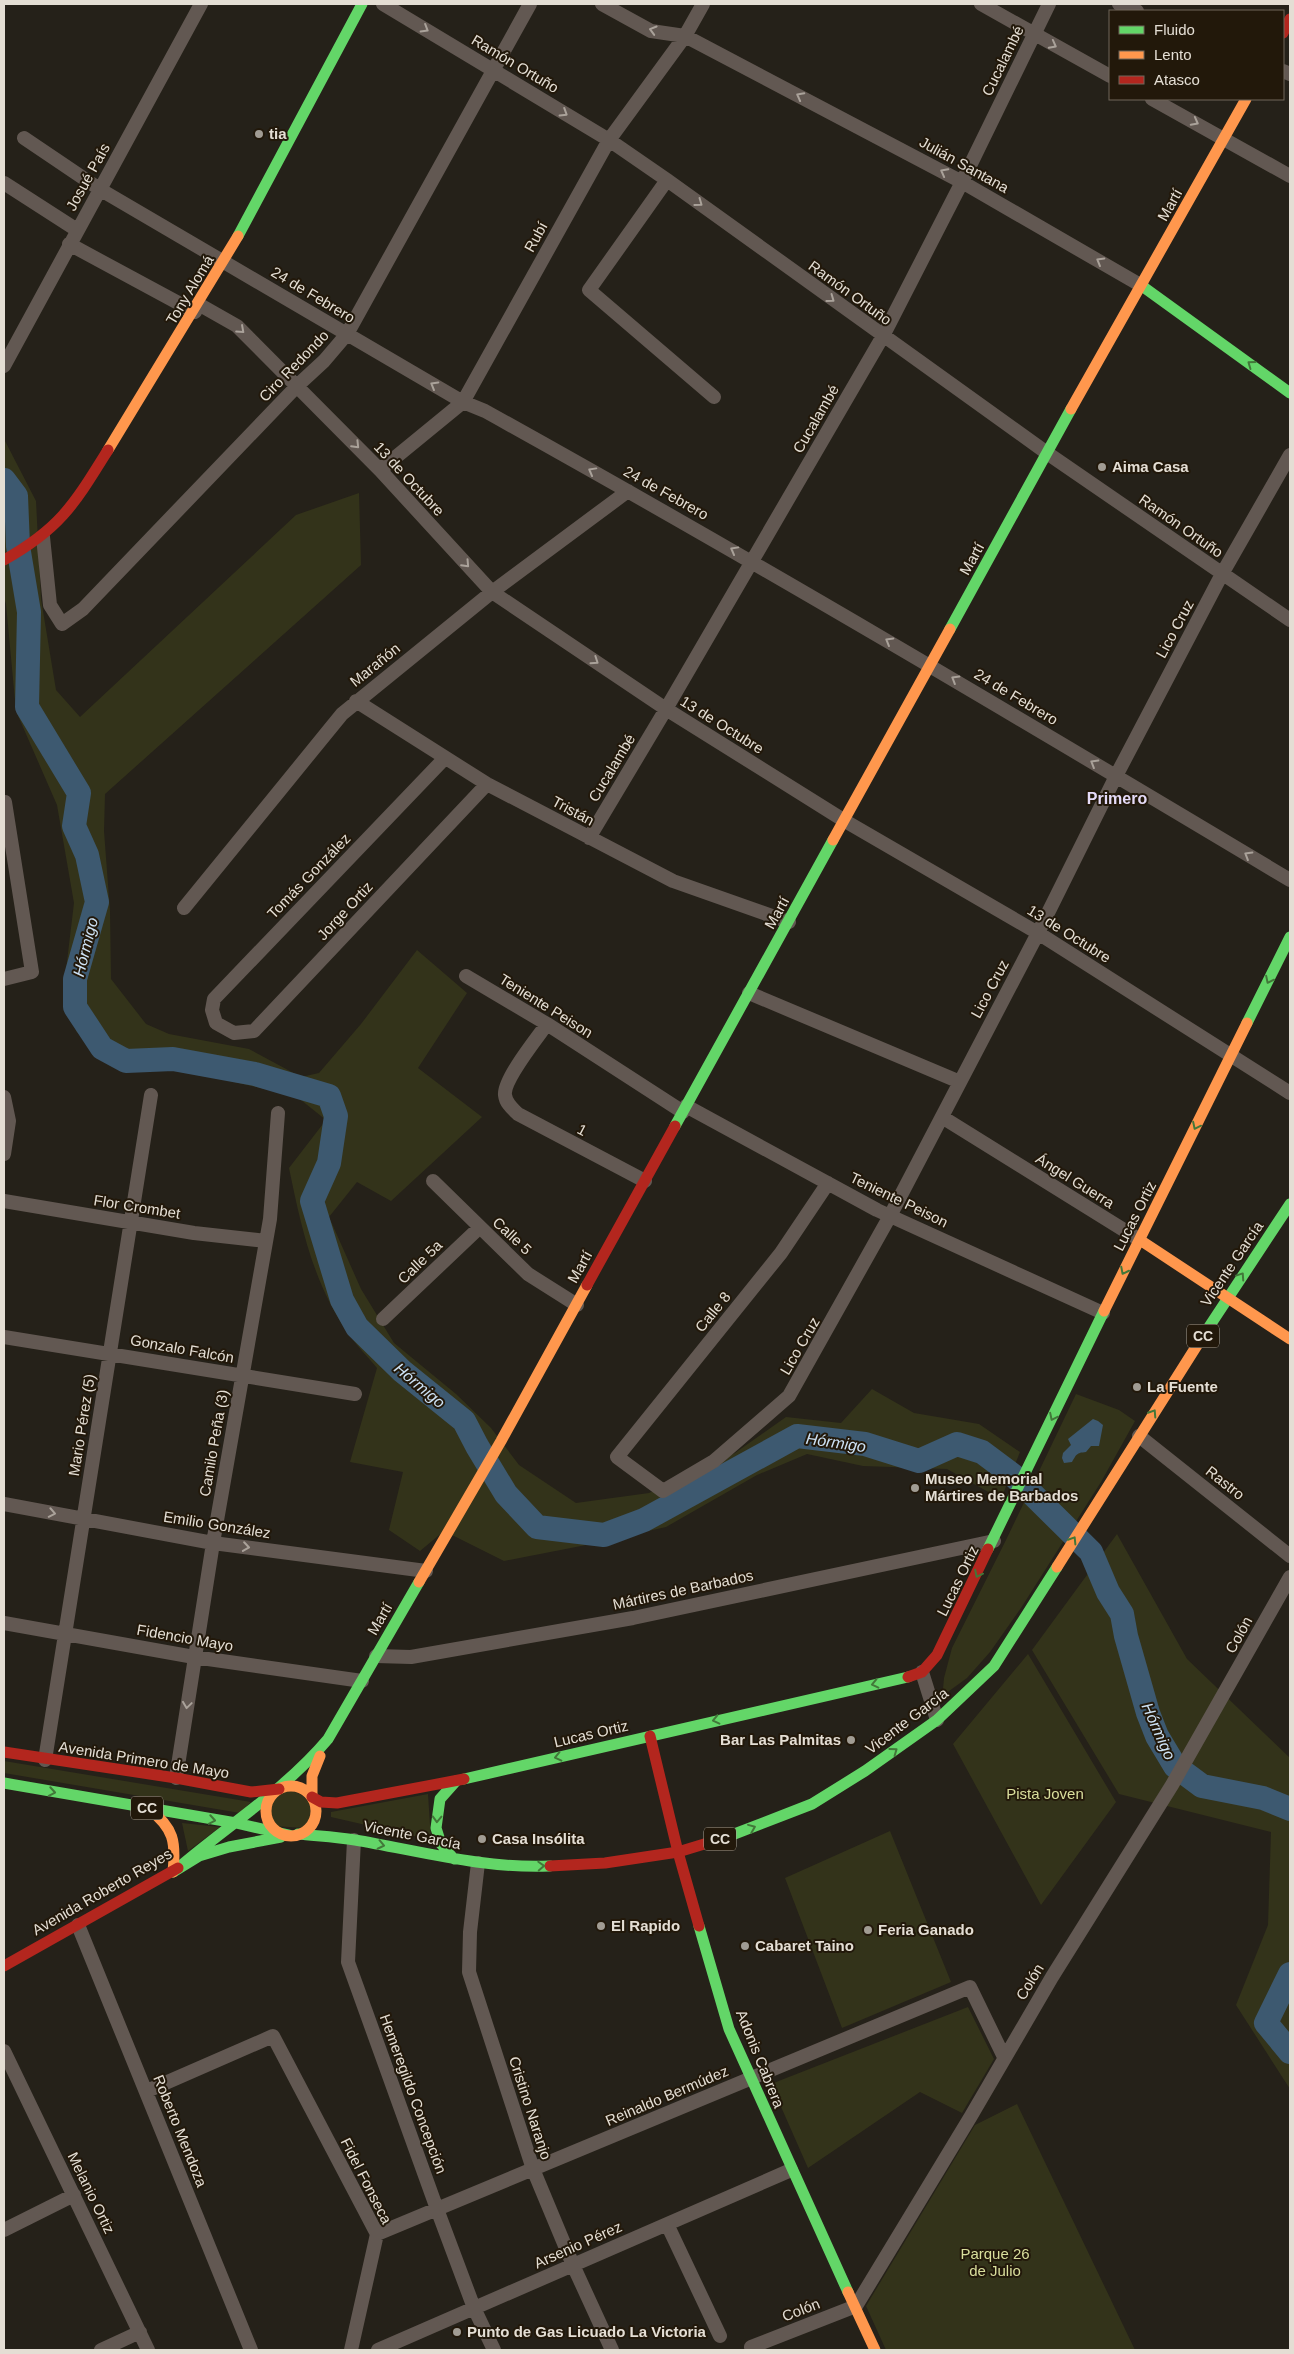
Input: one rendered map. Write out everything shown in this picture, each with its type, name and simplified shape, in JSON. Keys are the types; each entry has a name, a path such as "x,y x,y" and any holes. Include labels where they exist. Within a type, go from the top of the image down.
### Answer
{"main road":[{"name":"Tony Alomá","path":"4,560 40,539 66,516 83,491 224,262 362,4"},
{"path":"1284,31 1290,19"},
{"name":"Martí","path":"312,1797 311,1774 328,1739 501,1441 932,665 1047,453 1245,100"},
{"name":"Julián Santana","path":"1142,286 1290,392"},
{"name":"Lucas Ortiz","path":"312,1797 320,1802 338,1803 456,1781 912,1676 922,1672 937,1655 1103,1313 1290,937"},
{"name":"Vicente García","path":"294,1835 354,1840 478,1863 522,1867 605,1863 678,1852 742,1832 812,1804 865,1772 937,1720 994,1666 1227,1298 1290,1204"},
{"name":"Ángel Guerra","path":"1140,1240 1290,1339"},
{"name":"Adonis Cabrera","path":"650,1736 678,1852 729,2029 791,2170 875,2350"},
{"name":"Martí","path":"279,1789 309,1762 328,1739"},
{"name":"Avenida Primero de Mayo","path":"4,1752 45,1760 176,1778 251,1792 279,1789"},
{"path":"454,1859 442,1844 436,1828 436,1819 440,1799 456,1781"},
{"name":"CC","path":"4,1783 236,1823 294,1835"},
{"path":"173,1872 199,1856 229,1847 294,1835 310,1827 314,1821 316,1805 312,1797 306,1790 297,1786 288,1786 279,1789 269,1800 267,1816 275,1829 294,1835"},
{"name":"Avenida Roberto Reyes","path":"4,1966 173,1872 195,1852 279,1789"},
{"path":"149,1809 162,1818 173,1838 175,1851 173,1872"}],"street":[{"name":"Josué País","path":"4,366 201,4"},
{"name":"Ramón Ortuño","path":"383,4 609,140 1047,453 1290,620"},
{"name":"Ciro Redondo","path":"40,539 50,605 62,624 82,609 324,361 347,334 492,69 530,4"},
{"name":"Julián Santana","path":"602,4 651,30 685,36 962,182 1142,286"},
{"name":"Rubí","path":"380,470 463,402 609,140 685,36 703,4"},
{"path":"981,4 1109,75"},
{"name":"Cucalambé","path":"589,838 883,336 962,182 1049,4"},
{"path":"1119,4 1134,10"},
{"path":"1154,100 1290,176"},
{"name":"24 de Febrero","path":"24,138 101,190 463,402 486,411 752,560 932,665 1290,880"},
{"path":"667,180 588,290 714,397"},
{"path":"4,183 77,230"},
{"name":"13 de Octubre","path":"69,244 237,326 380,470 492,592 666,709 845,821 1038,933 1290,1093"},
{"name":"Lico Cruz","path":"663,1491 714,1461 789,1396 890,1216 1222,574 1290,455"},
{"name":"Marañón","path":"184,908 342,714 492,592 628,491"},
{"name":"Tristán","path":"356,701 487,784 672,881 789,922"},
{"name":"Tomás González","path":"216,1023 212,1010 214,999 445,758"},
{"name":"Jorge Ortiz","path":"216,1023 234,1033 254,1031 487,784"},
{"path":"4,979 32,972 5,802"},
{"name":"Teniente Peison","path":"466,976 685,1109 890,1216 1103,1313"},
{"path":"749,993 960,1082"},
{"name":"1","path":"547,1024 521,1059 504,1094 507,1103 518,1114 645,1181"},
{"name":"Mario Pérez (5)","path":"45,1760 151,1095"},
{"path":"4,1097 9,1121 4,1154"},
{"name":"Camilo Peña (3)","path":"176,1778 213,1543 270,1219 278,1113"},
{"name":"Ángel Guerra","path":"942,1118 1140,1240"},
{"name":"Calle 5","path":"433,1181 478,1228 528,1274 576,1305"},
{"name":"Calle 8","path":"663,1491 617,1457 781,1253 828,1183"},
{"name":"Flor Crombet","path":"4,1201 130,1223 266,1241"},
{"name":"Calle 5a","path":"383,1320 478,1228"},
{"name":"Gonzalo Falcón","path":"4,1337 355,1394"},
{"name":"Rastro","path":"1139,1436 1290,1556"},
{"name":"Emilio González","path":"4,1504 213,1543 426,1571"},
{"name":"Mártires de Barbados","path":"376,1656 411,1657 633,1618 994,1541"},
{"name":"Colón","path":"751,2348 856,2306 1052,1977 1172,1786 1290,1577"},
{"name":"Fidencio Mayo","path":"4,1623 194,1657 362,1681"},
{"path":"922,1672 937,1720"},
{"name":"Hemeregildo Concepción","path":"354,1840 348,1962 474,2308 494,2350"},
{"name":"Cristino Naranjo","path":"478,1863 470,1932 469,1972 533,2169 573,2265 612,2350"},
{"name":"Roberto Mendoza","path":"78,1925 251,2350"},
{"name":"Reinaldo Bermúdez","path":"377,2234 970,1987 1004,2058"},
{"name":"Fidel Fonseca","path":"147,2092 273,2036 377,2234 351,2350"},
{"name":"Melanio Ortiz","path":"4,2050 148,2350"},
{"name":"Arsenio Pérez","path":"378,2350 791,2170"},
{"path":"4,2230 74,2195"},
{"path":"667,2224 720,2336"},
{"path":"101,2350 140,2332"}],"green space":[{"path":"4,439 36,501 41,599 56,690 80,717 296,515 359,493 361,565 105,794 104,831 110,911 111,979 146,1024 169,1034 249,1049 301,1077 319,1073 361,1024 417,950 467,993 418,1068 482,1117 391,1201 357,1182 329,1217 361,1289 394,1343 456,1394 491,1428 519,1465 576,1503 649,1493 735,1453 786,1417 841,1423 872,1389 914,1413 979,1424 1020,1452 1001,1499 947,1469 863,1466 807,1454 757,1475 666,1527 504,1561 444,1531 420,1551 389,1530 403,1472 350,1462 377,1368 348,1333 336,1314 317,1274 298,1211 289,1168 326,1120 296,1096 186,1071 126,1067 105,1062 76,1031 65,978 74,903 57,805 16,711 4,598"},
{"path":"1076,1394 1119,1410 1135,1421 1101,1482 1021,1608 990,1652 967,1678 945,1694 943,1689 944,1678 952,1648"},
{"path":"1117,1534 1187,1659 1290,1758 1290,2089 1236,2005 1268,1925 1271,1832 1119,1794 1032,1650"},
{"name":"Pista Joven","path":"1028,1654 1116,1802 1041,1905 953,1744"},
{"path":"4,1761 251,1802 240,1813 4,1773"},
{"path":"292,1791 304,1797 310,1805 308,1822 304,1828 274,1826 270,1814 272,1803 285,1792"},
{"path":"428,1794 431,1840 331,1817 331,1812"},
{"path":"182,1823 220,1827 188,1851"},
{"name":"Feria Ganado","path":"890,1831 951,1982 842,2028 785,1878"},
{"path":"968,2007 994,2059 962,2113 920,2092 808,2168 771,2084"},
{"name":"Parque 26 de Julio","path":"1017,2104 1135,2350 886,2350 866,2306 975,2125"}],"water":[{"path":"1093,1419 1103,1425 1099,1446 1091,1446 1086,1452 1077,1454 1072,1462 1064,1463 1063,1453 1071,1445 1068,1439"}],"waterway":[{"name":"Hórmigo","path":"4,480 16,496 18,546 29,612 27,707 79,793 74,826 87,855 97,902 75,979 75,1007 102,1048 126,1061 173,1059 255,1074 329,1096 336,1116 329,1163 312,1201 342,1300 357,1327 402,1371 464,1421 506,1494 537,1527 604,1535 644,1520 797,1436 865,1444 919,1461 957,1444 982,1452 1014,1476 1091,1552 1108,1592 1122,1614 1126,1636 1148,1713 1157,1736 1175,1766 1202,1786 1263,1798 1290,1809"},
{"name":"Hórmigo","path":"1290,1974 1266,2023 1290,2052"}],"traffic: fast":[{"path":"238,236 362,4"},
{"path":"1142,286 1290,393"},
{"path":"950,629 1071,409"},
{"path":"675,1126 833,840"},
{"path":"1247,1023 1290,937"},
{"path":"1201,1339 1290,1204"},
{"path":"988,1549 1104,1311"},
{"path":"724,1838 812,1804 865,1771 937,1720 994,1666 1057,1567"},
{"path":"178,1868 275,1791 328,1739 419,1582"},
{"path":"464,1779 908,1677"},
{"path":"454,1859 441,1844 436,1828 440,1799 456,1781"},
{"path":"4,1783 236,1823 289,1835"},
{"path":"298,1834 355,1840 476,1862 501,1865 550,1866"},
{"path":"173,1872 199,1856 229,1847 281,1837"},
{"path":"699,1926 729,2029 848,2292"}],"traffic: slow":[{"path":"1071,409 1245,100"},
{"path":"108,450 238,236"},
{"path":"833,840 950,629"},
{"path":"1104,1311 1247,1023"},
{"path":"1140,1240 1290,1339"},
{"path":"419,1582 501,1441 587,1285"},
{"path":"1057,1567 1201,1339"},
{"path":"312,1797 312,1776 320,1756"},
{"path":"291,1786 300,1788 311,1797 316,1811 314,1820 305,1831 291,1836 282,1834 271,1825 266,1811 268,1802 277,1791 291,1786"},
{"path":"149,1809 164,1823 172,1836 174,1852 173,1872"},
{"path":"848,2292 875,2350"}],"traffic: jam":[{"path":"1284,31 1290,19"},
{"path":"4,560 40,537 65,513 76,500 108,450"},
{"path":"587,1285 675,1126"},
{"path":"908,1677 922,1672 937,1655 988,1549"},
{"path":"650,1736 678,1852 699,1926"},
{"path":"4,1752 176,1778 251,1792 279,1789"},
{"path":"312,1797 321,1802 337,1803 464,1779"},
{"path":"550,1866 605,1863 678,1852 724,1838"},
{"path":"4,1966 178,1868"}],"place":[{"name":"tia","path":"259,134"},
{"name":"Aima Casa","path":"1102,467"},
{"name":"La Fuente","path":"1137,1387"},
{"name":"Museo Memorial Mártires de Barbados","path":"915,1488"},
{"name":"Bar Las Palmitas","path":"851,1740"},
{"name":"Casa Insólita","path":"482,1839"},
{"name":"El Rapido","path":"601,1926"},
{"name":"Feria Ganado","path":"868,1930"},
{"name":"Cabaret Taino","path":"745,1946"},
{"name":"Punto de Gas Licuado La Victoria","path":"457,2332"}],"district":[{"name":"Primero","path":"1117,798"}]}
